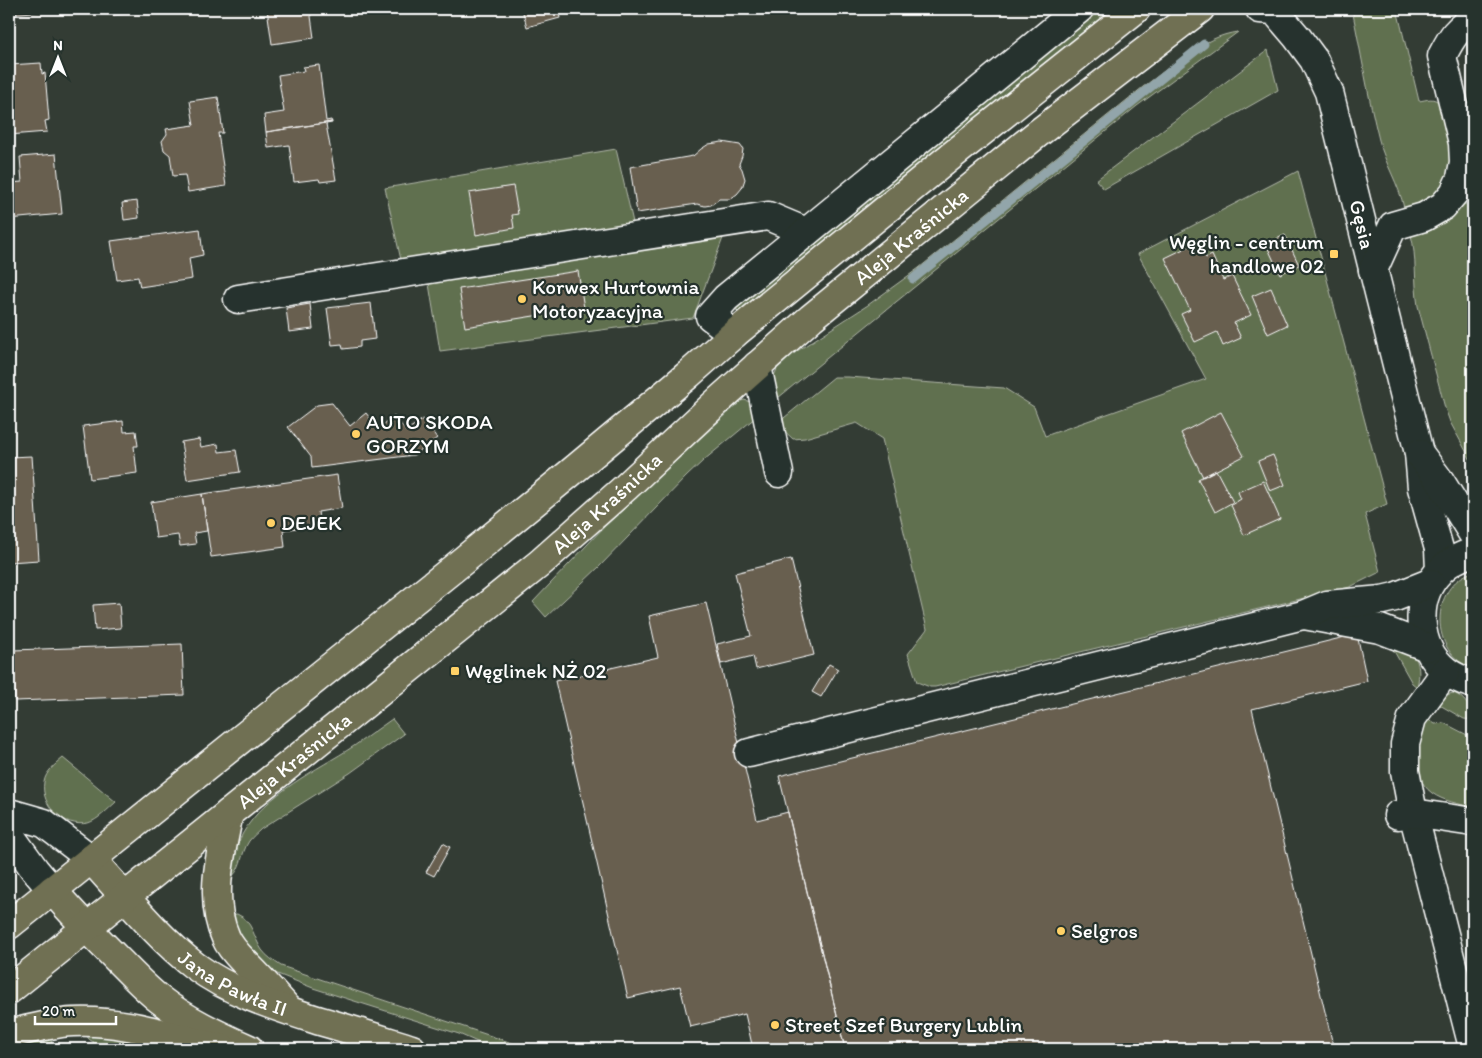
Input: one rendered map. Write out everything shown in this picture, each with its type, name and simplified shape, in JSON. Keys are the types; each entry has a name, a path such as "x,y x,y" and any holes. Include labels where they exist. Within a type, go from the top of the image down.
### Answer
{"main road":[{"name":"Aleja Kraśnicka","path":"9,925 562,481 734,334 945,161 1136,9"},
{"name":"Aleja Kraśnicka","path":"9,990 539,564 810,318 1022,146 1200,9"},
{"path":"229,813 218,870 217,891 226,939 289,1011"},
{"name":"Jana Pawła II","path":"91,859 168,942 200,969 233,990 289,1011 412,1049"},
{"path":"52,890 86,928 159,999 212,1032 249,1049"},
{"path":"9,1034 58,1023 113,1023 224,1049"}],"street":[{"path":"734,334 710,316 726,298 1079,9"},
{"name":"Gęsia","path":"1269,9 1297,38 1314,60 1328,92 1418,453 1422,488 1439,549 1435,576"},
{"path":"1373,270 1393,226 1424,217 1443,206 1454,193 1461,178 1464,162 1463,143 1442,56 1452,37 1467,23 1473,22"},
{"path":"1355,197 1393,226"},
{"path":"238,299 768,216 806,232"},
{"path":"757,366 779,473"},
{"name":"Gęsia","path":"1418,453 1440,481 1473,534"},
{"path":"749,753 1303,615 1327,605 1395,597 1435,576 1456,558 1473,552"},
{"path":"1435,576 1424,598 1421,615 1422,631 1427,647 1435,660 1446,671 1459,679 1473,684"},
{"path":"1303,615 1380,629 1427,647"},
{"path":"1446,671 1412,718 1405,744 1405,814 1473,1047"},
{"path":"9,813 44,823 91,859"},
{"path":"1405,814 1473,822"},
{"path":"9,834 52,890"}],"green space":[{"path":"1094,9 1112,9 872,201 741,311 736,310 735,306"},
{"path":"1352,9 1397,9 1419,101 1433,99 1440,104 1451,152 1449,174 1434,195 1412,206 1404,208 1379,140"},
{"path":"1238,32 1137,106 773,402 772,380 777,369 794,353 868,305 919,268 1176,62 1212,39"},
{"path":"1268,50 1278,90 1104,189 1096,180"},
{"path":"616,149 638,244 723,238 693,318 440,351 429,284 407,287 385,188"},
{"path":"1298,171 1387,504 1365,514 1380,572 1350,587 935,687 917,682 908,654 927,629 882,439 857,423 805,438 793,439 780,427 779,422 834,377 848,377 1004,388 1034,407 1045,436 1206,379 1138,254"},
{"path":"1464,204 1469,204 1473,213 1473,464 1450,422 1445,408 1418,306 1411,235 1437,225"},
{"path":"744,400 751,402 756,417 686,477 599,567 546,617 533,602 605,526"},
{"path":"1473,572 1473,668 1459,661 1448,649 1442,635 1440,620 1442,605 1448,591 1459,579"},
{"path":"1390,644 1413,653 1419,669 1417,687 1412,683"},
{"path":"1453,693 1461,697 1467,704 1473,720 1464,719 1438,704 1446,695"},
{"path":"1427,718 1435,724 1444,723 1471,737 1473,758 1472,807 1436,796 1425,786 1420,777 1418,767 1419,747"},
{"path":"392,719 404,734 350,773 261,829 249,841 238,868 232,877 227,880 235,850 243,833 265,806 278,794 354,746"},
{"path":"63,758 116,802 92,822 79,824 62,819 50,807 46,799 44,791 45,778 51,768"},
{"path":"237,914 250,925 264,952 281,966 530,1049 493,1049 459,1034 313,988 270,971 247,951 229,915"},
{"path":"106,1031 185,1049 142,1049 94,1043 86,1035"},
{"path":"53,1038 51,1044 45,1049 9,1049 9,1045"}],"building":[{"path":"9,9 45,9 45,11 9,14"},
{"path":"112,9 161,9 113,15"},
{"path":"267,9 310,9 314,38 272,44"},
{"path":"522,9 558,9 560,18 527,27"},
{"path":"41,63 42,74 45,73 49,120 45,121 47,132 9,135 9,65"},
{"path":"319,65 326,121 331,120 332,122 266,132 264,115 284,112 278,75 304,71 303,67"},
{"path":"218,97 223,133 218,133 226,186 188,192 185,175 173,176 170,155 164,150 162,141 167,134 166,129 194,125 190,101"},
{"path":"332,122 326,124 336,180 320,182 319,179 294,182 289,145 268,148 266,132"},
{"path":"722,142 740,145 743,149 739,164 745,179 742,188 737,194 730,199 719,199 711,205 697,204 637,213 630,167 693,156 709,144"},
{"path":"56,154 62,214 9,219 9,183 22,182 20,157"},
{"path":"513,186 518,214 512,215 514,228 476,235 469,193"},
{"path":"137,201 139,218 124,220 122,203"},
{"path":"200,229 203,255 189,258 192,279 140,287 138,277 117,280 111,241"},
{"path":"1285,235 1299,265 1280,274 1266,244"},
{"path":"1198,242 1206,258 1212,255 1223,280 1232,276 1251,315 1234,323 1241,338 1223,346 1217,332 1195,342 1181,314 1190,310 1165,258"},
{"name":"Korwex Hurtownia Motoryzacyjna","path":"578,271 584,308 465,327 459,289"},
{"path":"1271,288 1287,325 1268,334 1252,296"},
{"path":"371,303 375,339 360,341 360,347 343,349 342,344 332,345 327,308"},
{"path":"310,304 313,329 289,332 286,308"},
{"path":"332,403 350,426 366,413 378,429 394,416 406,431 423,419 437,438 414,455 312,468 311,457 288,427 317,405"},
{"path":"1221,412 1244,456 1203,477 1181,433"},
{"path":"123,421 124,432 136,431 138,446 134,446 137,473 90,479 83,426"},
{"path":"199,439 201,447 218,444 219,452 236,450 240,472 187,480 181,442"},
{"path":"1273,455 1285,485 1270,491 1258,461"},
{"path":"32,456 39,560 9,562 9,457"},
{"path":"1216,470 1233,502 1215,512 1198,479"},
{"path":"337,475 342,508 318,512 320,525 283,530 285,547 211,557 202,494"},
{"path":"1263,481 1280,519 1244,535 1231,505 1241,499 1238,492"},
{"path":"202,494 207,531 194,533 196,544 180,546 178,535 156,538 151,502"},
{"path":"791,559 814,655 756,669 753,656 721,664 717,644 751,636 735,573"},
{"path":"119,603 121,628 95,630 93,605"},
{"path":"706,603 757,820 788,812 845,1049 753,1049 745,1014 690,1027 680,986 628,998 555,681 658,657 649,616"},
{"name":"Selgros","path":"1357,634 1367,681 1252,709 1334,1049 845,1049 779,776"},
{"path":"182,644 184,695 15,701 13,650"},
{"path":"829,664 838,669 821,697 812,692"},
{"path":"443,843 450,847 434,876 426,872"}],"waterway":[{"path":"913,279 1204,44"}],"place":[{"name":"Węglin - centrum handlowe 02","path":"1334,254"},
{"name":"Korwex Hurtownia Motoryzacyjna","path":"522,299"},
{"name":"AUTO SKODA GORZYM","path":"356,434"},
{"name":"DEJEK","path":"271,523"},
{"name":"Węglinek NŻ 02","path":"455,671"},
{"name":"Selgros","path":"1061,931"},
{"name":"Street Szef Burgery Lublin","path":"775,1025"}]}
